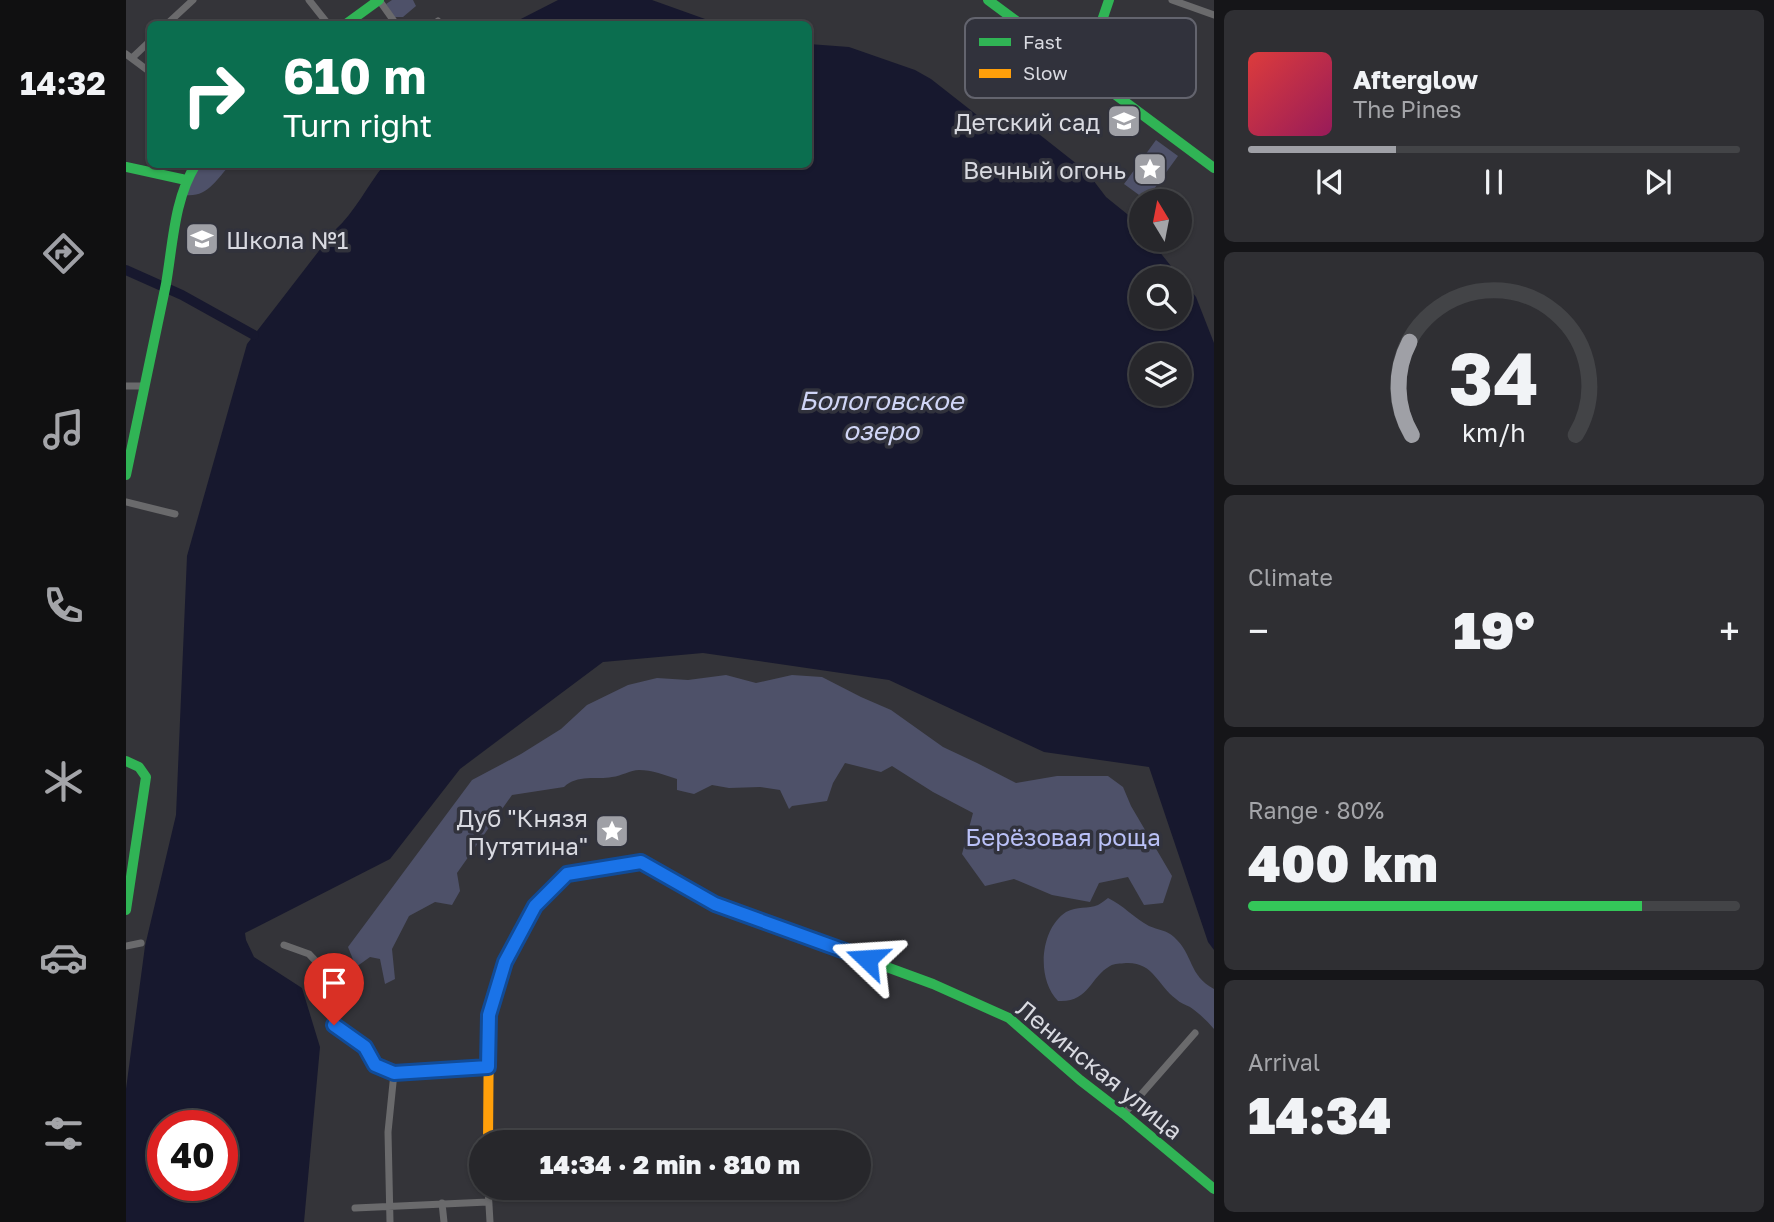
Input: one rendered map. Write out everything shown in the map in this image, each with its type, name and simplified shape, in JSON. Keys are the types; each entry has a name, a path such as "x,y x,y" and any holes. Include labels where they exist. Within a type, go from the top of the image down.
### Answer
{"street":[{"path":"170,21 193,0"},
{"path":"309,0 326,21"},
{"path":"350,21 379,0 394,21"},
{"path":"988,0 1012,18"},
{"path":"1103,18 1109,0"},
{"path":"1172,0 1214,15"},
{"path":"147,43 129,56 147,70"},
{"path":"1120,98 1214,168"},
{"path":"126,167 186,180"},
{"path":"126,475 186,180 194,168"},
{"path":"126,386 143,386"},
{"path":"126,502 175,514"},
{"path":"126,761 139,767 146,777 126,911"},
{"name":"Ленинская улица","path":"488,1130 489,1015 505,962 535,906 567,874 641,862 715,904 933,984 1009,1018 1080,1080 1214,1189"},
{"path":"126,946 141,943"},
{"path":"284,945 309,954 324,971 334,1025 365,1047 375,1065 394,1073 488,1067"},
{"path":"1124,1114 1195,1033"},
{"path":"390,1222 388,1132 394,1073"},
{"path":"355,1208 488,1202 490,1222"},
{"path":"442,1203 444,1222"}],"green space":[{"path":"392,0 413,0 416,6 403,17 394,17 386,4"},
{"path":"1156,140 1178,156 1154,189 1131,189 1124,184"},
{"path":"196,168 227,168 205,191 185,195"},
{"name":"Берёзовая роща","path":"726,675 756,683 792,675 822,677 891,710 943,747 1016,783 1057,776 1108,776 1123,787 1131,806 1172,876 1163,903 1144,905 1128,877 1099,883 1090,902 1052,895 1014,879 985,886 962,854 973,813 892,766 881,772 845,763 833,783 827,801 792,806 789,809 780,790 712,785 694,794 677,790 677,779 636,770 612,777 575,780 564,787 512,795 457,873 460,891 452,905 435,902 409,916 392,949 395,979 385,984 380,959 370,957 356,967 348,947 472,780 561,729 587,705 628,685 657,678 688,680"},
{"name":"Берёзовая роща","path":"1108,898 1149,926 1165,931 1180,944 1195,971 1214,989 1214,1029 1197,1012 1179,1002 1149,970 1135,964 1112,965 1103,971 1083,994 1068,1001 1058,1001 1051,992 1044,968 1046,942 1051,930 1066,912 1098,905"}],"water":[{"path":"558,0 652,0 711,21 517,21"},
{"name":"Бологовское озеро","path":"812,44 849,47 915,70 931,79 982,119 1016,116 1087,172 1106,197 1129,216 1129,252 1160,252 1171,266 1129,266 1129,329 1192,329 1192,292 1214,343 1214,950 1208,942 1149,767 1044,752 889,680 703,653 603,662 460,769 390,859 245,933 254,957 302,988 320,1047 304,1222 126,1222 126,1089 145,946 176,815 187,556 247,344 349,215 382,168 812,168"}],"waterway":[{"path":"126,270 182,295 254,335"}],"traffic: fast":[{"path":"350,21 379,0"},
{"path":"988,0 1012,18"},
{"path":"1103,18 1109,0"},
{"path":"1120,98 1214,168"},
{"path":"126,167 186,180"},
{"path":"126,475 166,284 179,207 194,168"},
{"path":"126,761 139,767 146,777 126,910"},
{"path":"643,863 715,904 933,984 1009,1018 1080,1080 1214,1189"}],"traffic: slow":[{"path":"488,1130 489,1015 505,962 535,906 567,874 643,863"}],"place":[{"name":"Детский сад","path":"1124,121"},
{"name":"Вечный огонь","path":"1150,169"},
{"name":"Школа №1","path":"202,239"},
{"name":"Дуб \"Князя Путятина\"","path":"612,831"}],"route":[{"path":"334,1025 365,1047 375,1065 394,1073 488,1067 489,1015 505,962 535,906 567,874 641,862 715,904 867,959"}]}
